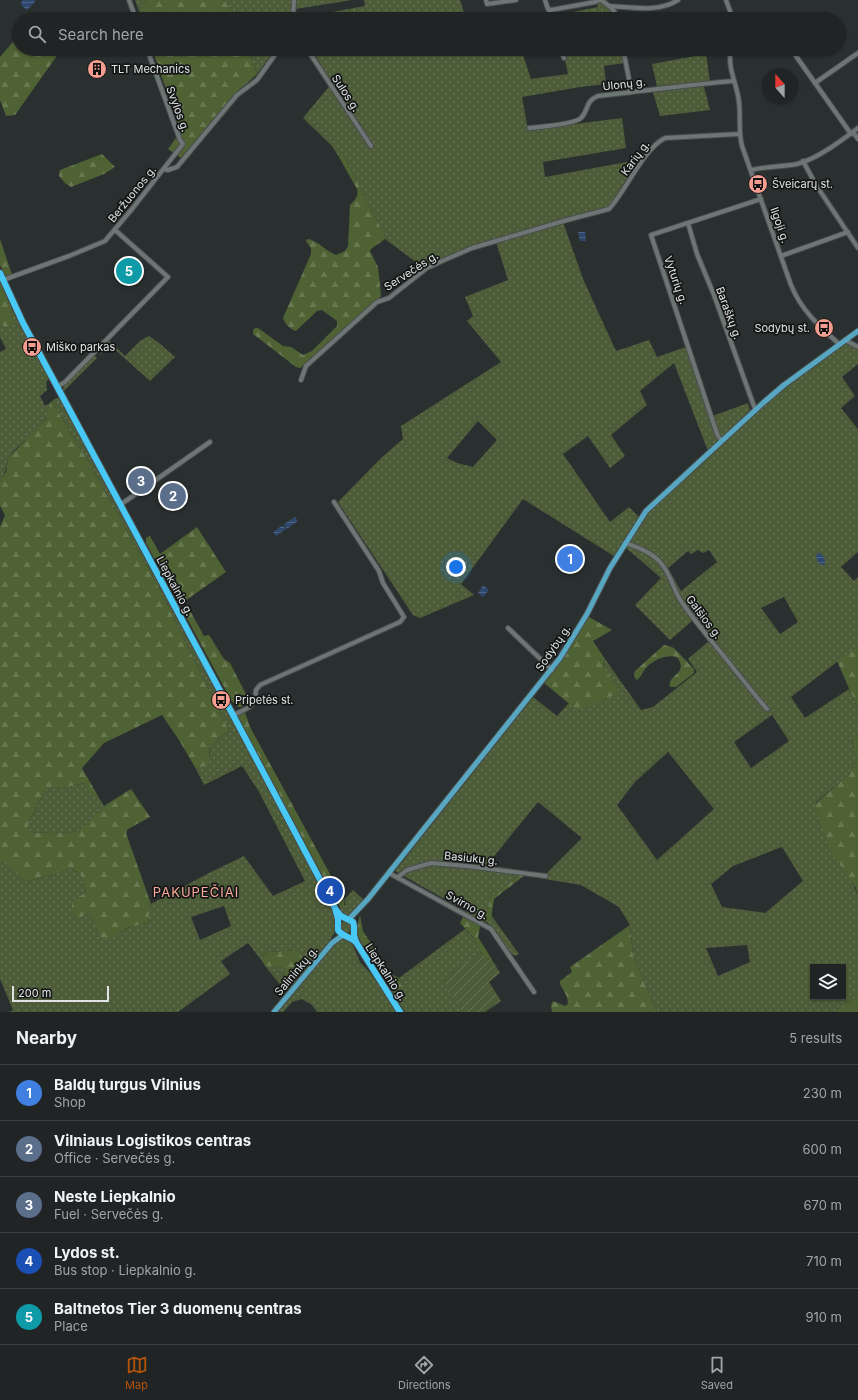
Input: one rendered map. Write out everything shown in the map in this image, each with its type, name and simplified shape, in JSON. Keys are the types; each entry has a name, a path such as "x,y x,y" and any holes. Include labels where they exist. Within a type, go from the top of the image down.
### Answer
{"highway":[{"name":"Liepkalnio g.","path":"0,273 16,310 335,908"},
{"path":"335,908 354,924 353,931 356,942"},
{"path":"335,908 338,930 356,942"},
{"path":"338,923 347,918"},
{"path":"345,935 350,934 353,931"},
{"name":"Liepkalnio g.","path":"356,942 400,1012"}],"main road":[{"name":"Sodybų g.","path":"354,924 354,918 359,909 552,670 587,614 610,568 641,518 650,507 755,409 784,385 858,331"},
{"name":"Sodybų g.","path":"347,918 359,909"},
{"name":"Salininkų g.","path":"274,1012 332,943 338,930"},
{"name":"Salininkų g.","path":"332,943 345,935"}],"street":[{"path":"129,0 133,12"},
{"path":"293,12 294,0"},
{"path":"486,0 487,4 516,0"},
{"path":"545,0 549,10 600,0 609,6 613,12"},
{"path":"609,6 653,8 673,3 678,0"},
{"path":"726,0 731,12"},
{"path":"619,12 620,9 624,7"},
{"path":"815,84 858,53"},
{"name":"Svylos g.","path":"150,56 180,140 183,144 164,169"},
{"name":"Beržuonos g.","path":"3,280 99,244 109,238 164,169 168,170 177,167 237,95 257,80 274,56"},
{"name":"Sulos g.","path":"312,56 371,146"},
{"path":"624,56 630,92"},
{"name":"Ilgoji g.","path":"730,56 733,81 739,102 739,134 742,146 791,285 800,304 820,327 839,344"},
{"path":"796,56 815,84 858,139"},
{"name":"Ulonų g.","path":"529,128 577,121 584,115 593,98 598,96 664,89 692,84 733,81"},
{"path":"751,170 761,167 797,164 838,144 858,128"},
{"name":"Karių g.","path":"559,223 609,209 646,156 658,142 662,140 670,138 739,134"},
{"path":"803,161 816,185 858,248"},
{"name":"Vyturių g.","path":"722,440 718,436 714,425 651,235 761,199"},
{"name":"Servečės g.","path":"301,380 306,366 377,302 389,298 427,268 472,248 559,223"},
{"name":"Baraškų g.","path":"688,223 697,254 714,295 755,409"},
{"path":"57,387 65,382 168,276 115,230"},
{"path":"781,256 848,232"},
{"path":"845,340 858,347"},
{"path":"120,505 210,442"},
{"path":"233,715 251,706 255,700 256,690 258,687 400,622 404,617 383,583 379,571 334,502"},
{"name":"Galšios g.","path":"626,543 644,550 660,562 670,577 683,604 703,632 736,670 752,693 766,709"},
{"path":"508,628 552,670"},
{"name":"Basiukų g.","path":"398,878 407,870 431,864 466,866 546,876"},
{"name":"Svirno g.","path":"389,873 490,929 534,992"}],"green space":[{"path":"135,0 147,0 139,11"},
{"path":"147,0 223,0 233,12 139,12"},
{"path":"223,0 293,0 292,12 233,12"},
{"path":"295,0 352,0 295,9"},
{"path":"364,0 460,0 464,12 333,12 365,6"},
{"path":"597,0 607,0 608,6 616,8 616,12 573,12 598,7"},
{"path":"12,43 12,56 56,56 15,115 6,116 0,100 0,57"},
{"path":"154,56 251,56 257,74 239,90 181,158 168,149 181,131"},
{"path":"251,56 271,56 257,74"},
{"path":"315,56 523,56 531,79 568,74 564,56 622,56 624,63 604,66 606,84 522,97 528,130 622,118 626,148 543,162 545,177 638,160 612,203 607,208 493,240 424,268 385,239 385,236 345,158 340,155 339,157 332,146 303,118 332,83"},
{"path":"695,56 706,56 710,82 703,83 710,110 660,116 653,92 658,91 652,64"},
{"path":"102,154 115,167 104,174 71,187 59,176 60,170"},
{"path":"340,155 345,158 385,236 385,239 370,251 378,267 381,295 380,298 300,368 296,367 253,334 253,330 258,328 283,346 291,347 303,355 312,351 337,326 337,321 322,310 317,311 296,331 288,326 283,318 311,254 311,248 306,240 313,240 336,255 345,251 348,246 350,205 356,198 357,189 339,157"},
{"path":"563,222 583,279 616,351 649,340 657,357 686,347 710,417 748,403 750,410 708,451 674,363 640,391 647,405 611,435 625,456 610,468 588,436 563,454 610,522 629,507 639,517 614,556 523,499 461,584 474,595 420,618 413,615 338,502 380,459 403,439 401,426 501,362 467,321 473,316 465,297 508,280 496,242","holes":["478,421 497,440 473,467 457,463 447,458"]},
{"path":"0,239 12,275 5,276 0,265"},
{"path":"0,282 12,309 10,314 14,324 5,327 0,325"},
{"path":"12,309 49,379 46,382 47,390 40,396 45,406 50,403 46,420 10,456 4,476 0,482 0,352 6,349 0,337 0,325 5,327 11,317 10,314"},
{"path":"149,336 175,357 150,381 110,345 101,354 100,352 101,347 108,340 125,356 140,341"},
{"path":"846,342 858,348 858,364 842,377 855,396 841,408 858,429 858,552 841,567 854,581 858,577 858,646 791,697 805,718 849,689 858,709 858,734 852,741 857,760 849,774 816,802 858,895 858,996 833,1012 657,1012 633,955 630,925 619,907 581,885 520,875 489,898 488,909 482,917 466,911 395,871 533,697 557,716 569,703 579,711 614,682 604,668 603,665 605,659 641,710 653,707 697,672 688,659 709,641 693,620 670,640 635,605 661,578 625,547 645,516 655,505 779,391","holes":["698,550 703,553 709,550 717,562 681,591 668,568 688,551 691,554","784,597 798,622 780,634 761,608","772,715 789,741 751,768 734,742","668,752 714,809 657,860 617,805 635,782","538,802 582,838 546,874 487,865","782,847 803,881 765,913 722,907 711,884 733,866","747,945 750,962 718,976 706,948"]},
{"path":"95,356 97,358 63,392 64,385 91,357"},
{"path":"56,398 60,398 262,774 335,916 336,930 330,940 287,993 265,966 277,966 283,968 286,974 285,978 296,950 267,952 262,961 248,943 221,961 230,974 178,1012 9,1012 13,1010 0,979 0,862 3,860 26,882 71,869 80,873 86,892 72,901 89,911 98,933 115,935 127,928 148,923 151,904 244,856 273,896 305,881 258,790 242,766 204,785 196,769 199,768 210,756 209,747 229,731 160,590 84,454 52,401","holes":["224,906 231,926 200,940 191,917"]},
{"path":"52,401 84,454 160,590 229,731 209,747 210,764 196,769 162,715 104,743 82,768 98,796 92,796 84,783 60,789 58,787 47,787 29,821 28,833 55,832 66,834 79,830 104,806 131,789 150,817 128,829 126,833 151,904 148,923 127,928 115,935 103,939 98,933 89,911 78,920 72,913 72,901 86,892 80,873 71,869 26,882 3,861 0,862 0,527 5,515 0,506 0,482 6,472 10,456 46,420 50,403"},
{"path":"197,527 226,572 185,601 177,601 146,543 146,538 150,536 160,554"},
{"path":"187,605 204,636 209,635 224,659 230,663 249,700 242,707 237,707 231,700 183,611"},
{"path":"587,616 612,630 593,641 605,659 603,664 604,668 618,688 619,693 578,711 544,683 564,656"},
{"path":"664,645 675,649 694,669 694,673 676,687 670,687 671,680 681,667 677,657 668,656 651,663 637,680 634,674 635,671"},
{"path":"858,646 858,709 837,661"},
{"path":"245,712 250,727 344,900 345,908 341,908 336,901 242,725 238,716"},
{"path":"858,734 858,895 856,888 832,853 815,807 816,803 849,774 857,760 852,741"},
{"path":"84,783 92,796 98,796 104,806 79,830 66,834 55,832 28,833 29,821 47,787 58,787 60,789"},
{"path":"520,875 525,875 494,899 491,919 487,922 481,921 478,937 491,958 488,960 482,954 474,938 460,923 466,911 482,917 488,909 489,898"},
{"path":"353,890 364,900 349,916 347,916 342,913 339,905 341,908 346,905 344,900"},
{"path":"360,915 363,931 391,974 399,978 401,986 394,995 358,937 356,931"},
{"path":"491,915 519,954 516,956 509,952 487,922 491,919"},
{"path":"344,921 348,921 352,927 348,933 344,933 340,929 340,925"},
{"path":"630,925 633,955 657,1012 552,1012 551,1006 553,1001 565,1006 568,1004 567,997 560,984 560,981 572,972 570,967"},
{"path":"465,929 474,938 481,952 443,980 461,1012 405,1012 394,995 400,987 399,978"},
{"path":"344,937 351,941 360,962 372,975 396,1012 317,1012 312,1005 302,999 292,1002 283,1012 276,1012 339,939"},
{"path":"296,950 302,957 304,970 298,977 289,982 286,981 286,974 283,968 277,966 265,966 262,961 267,952"},
{"path":"481,952 488,960 491,958 500,973 489,982 501,1001 485,1012 461,1012 442,980"},
{"path":"858,996 858,1012 833,1012"}],"water":[{"path":"22,0 35,0 35,2 27,10 21,5"},
{"path":"578,232 585,232 586,241 580,241"},
{"path":"295,517 298,521 287,529 284,524"},
{"path":"283,525 286,529 276,536 273,532"},
{"path":"819,553 824,557 825,564 822,565 818,562 816,557"},
{"path":"483,585 489,590 483,597 478,593"}],"place":[{"name":"TLT Mechanics","path":"97,69"},
{"name":"Šveicarų st.","path":"758,184"},
{"name":"Baltnetos Tier 3 duomenų centras","path":"129,271"},
{"name":"Sodybų st.","path":"824,328"},
{"name":"Miško parkas","path":"32,347"},
{"name":"Neste Liepkalnio","path":"141,481"},
{"name":"Vilniaus Logistikos centras","path":"173,496"},
{"name":"Baldų turgus Vilnius","path":"570,559"},
{"name":"Pripetės st.","path":"221,700"},
{"name":"Lydos st.","path":"330,891"}],"district":[{"name":"PAKUPEČIAI","path":"196,892"}]}
